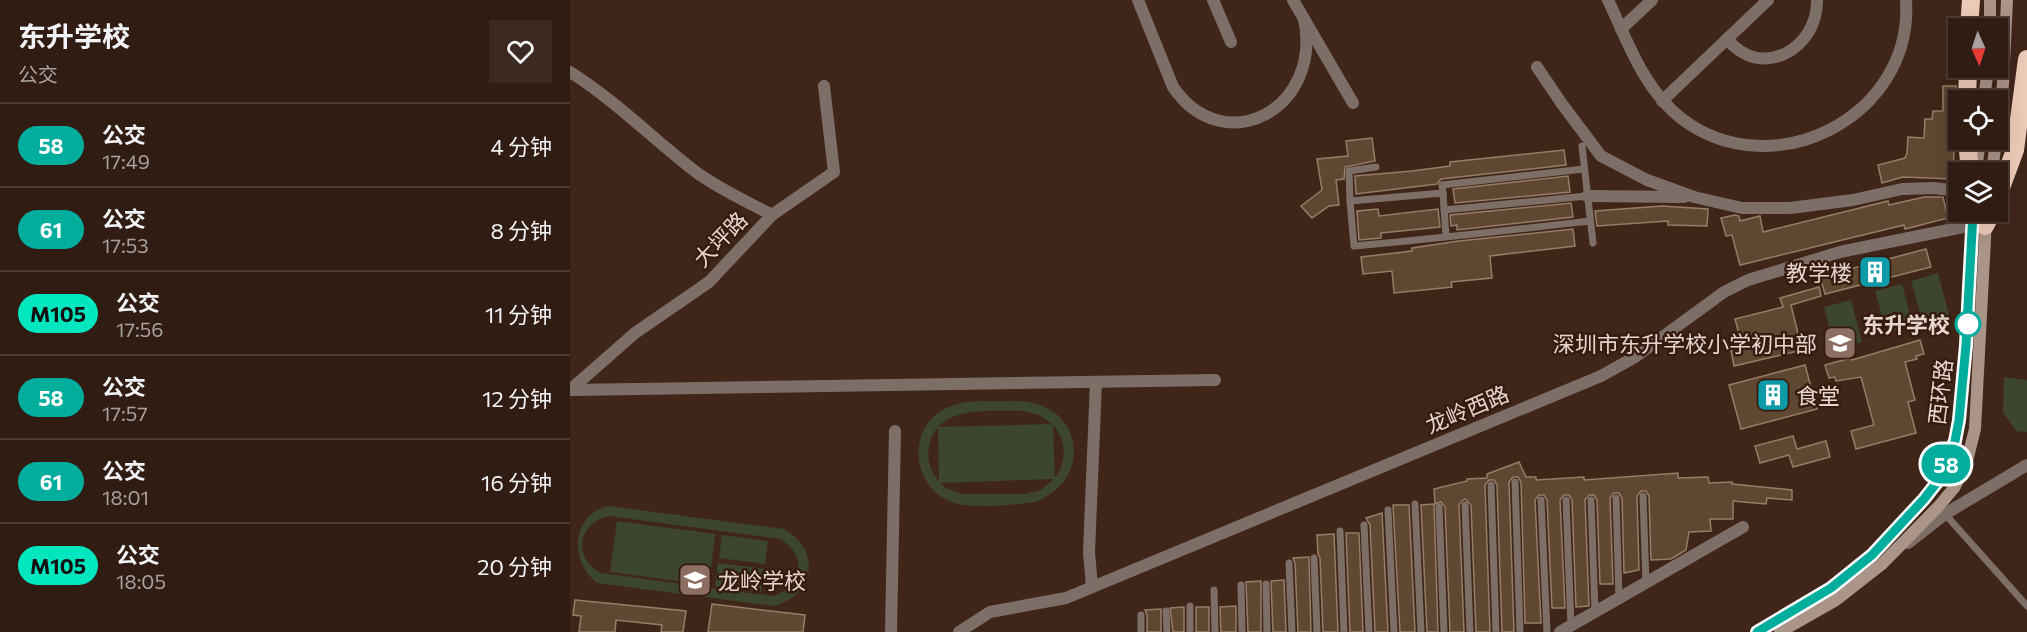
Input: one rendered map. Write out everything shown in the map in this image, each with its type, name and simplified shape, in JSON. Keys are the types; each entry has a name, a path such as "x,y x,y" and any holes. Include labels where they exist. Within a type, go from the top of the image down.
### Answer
{"highway":[{"path":"1970,18 1971,0"},
{"path":"2008,169 2015,150 2027,59"}],"main road":[{"path":"1990,0 1990,18"},
{"path":"2002,90 2007,0"},
{"name":"西环路","path":"1780,632 1836,600 1882,564 1938,507 1954,488 1966,465 1975,429 1984,222"},
{"name":"西环路","path":"1757,632 1831,588 1872,555 1938,481 1955,441 1959,420 1984,222"}],"street":[{"path":"1137,0 1173,87 1179,96 1195,109 1213,118 1224,120 1244,121 1254,118 1273,110 1289,96 1300,78 1306,55 1307,37 1304,19"},
{"path":"1213,0 1231,42"},
{"path":"1293,0 1353,103"},
{"path":"1608,0 1645,79 1662,101 1683,119 1707,133 1733,142 1760,146 1779,145 1815,137 1840,125 1862,109 1880,88 1894,64 1903,38 1906,0"},
{"path":"1622,29 1652,0"},
{"path":"1662,101 1768,0"},
{"path":"1727,39 1748,56 1767,59 1785,53 1800,44 1811,30 1817,11 1817,0"},
{"path":"1537,67 1601,156 1647,180 1694,197 1742,208 1790,207 1854,200 1902,189 1948,190"},
{"path":"570,72 599,90 697,172 719,187 772,215"},
{"name":"大坪路","path":"571,390 635,333 709,282 772,215 834,172 824,86"},
{"path":"1587,196 1694,197"},
{"name":"龙岭西路","path":"959,632 990,612 1066,598 1601,376 1635,357 1724,292 1748,280 1840,252 1971,222"},
{"path":"571,390 1215,380"},
{"path":"1092,587 1089,552 1096,382"},
{"path":"891,632 895,431"},
{"path":"1882,564 1945,514 2027,465"},
{"path":"1565,629 1743,527"}],"lane":[{"path":"1582,146 1593,243"},
{"path":"1376,167 1348,171 1354,246 1590,222"},
{"path":"1446,237 1442,185 1584,169"},
{"path":"1350,201 1443,193"},
{"path":"1444,210 1587,196"},
{"path":"1515,482 1520,632"},
{"path":"1491,485 1496,632"},
{"path":"1643,496 1646,583"},
{"path":"1616,498 1619,598"},
{"path":"1541,500 1547,632"},
{"path":"1565,629 1566,500"},
{"path":"1591,500 1595,612"},
{"path":"1415,504 1420,632"},
{"path":"1465,505 1470,632"},
{"path":"1439,507 1444,632"},
{"path":"1388,510 1394,632"},
{"path":"1945,514 2027,606"},
{"path":"1364,525 1369,632"},
{"path":"1340,531 1344,632"},
{"path":"1314,558 1317,632"},
{"path":"1289,563 1292,632"},
{"path":"1266,584 1268,632"},
{"path":"1241,585 1242,632"},
{"path":"1214,590 1215,632"},
{"path":"1190,606 1190,632"},
{"path":"1166,611 1167,632"},
{"path":"1141,615 1141,632"}],"green space":[{"path":"1938,273 1949,315 1923,323 1911,281"},
{"path":"1902,284 1913,326 1887,333 1875,291"},
{"path":"1851,300 1862,342 1835,349 1824,307"},
{"path":"2004,377 2027,380 2027,432 2016,431 2003,412"},
{"path":"976,401 1022,401 1043,406 1058,416 1069,430 1073,446 1073,462 1066,478 1054,492 1035,502 991,506 957,504 936,492 926,481 919,453 920,439 926,426 936,415 949,407","holes":["989,411 1022,411 1039,415 1052,424 938,427 946,420 956,416","1053,425 1061,437 1064,451 1062,465 1055,478","937,428 939,481 931,468 928,455","1054,479 1041,490 1024,494 962,494 940,483"]},
{"path":"608,506 784,529 804,548 808,560 805,583 798,593 787,601 773,606 597,583 582,564 578,540 586,519 596,511","holes":["609,516 780,539 795,553 798,570 796,579 790,586 772,596 601,573 586,559 582,542 591,526"]},
{"path":"617,521 715,534 709,585 610,572"},
{"path":"722,535 768,541 765,564 719,558"},
{"path":"718,563 765,569 761,592 715,586"}],"building":[{"path":"1943,86 1956,86 1956,90 1948,90 1948,150 1954,150 1954,162 1948,162 1948,179 1903,177 1882,183 1878,165 1905,158 1908,137 1924,138 1925,119 1932,119 1933,111 1943,111"},
{"path":"1372,138 1375,161 1345,167 1344,179 1336,180 1339,205 1329,206 1312,218 1301,206 1322,190 1317,159 1348,156 1346,141"},
{"path":"1564,150 1566,165 1441,179 1437,184 1356,194 1355,176 1450,166 1450,162"},
{"path":"1568,176 1570,192 1455,203 1453,189"},
{"path":"1924,197 1943,197 1948,218 1905,229 1904,225 1740,265 1732,235 1726,236 1721,218 1735,215 1739,216 1740,221 1760,216 1763,232 1888,201 1889,205"},
{"path":"1571,203 1573,217 1457,230 1457,225 1451,226 1450,215"},
{"path":"1662,206 1708,209 1707,226 1668,225 1668,221 1597,226 1595,211"},
{"path":"1378,209 1379,216 1438,209 1440,227 1381,233 1381,238 1359,240 1357,211"},
{"path":"1573,229 1575,246 1490,256 1492,278 1451,282 1452,287 1394,293 1392,271 1363,274 1361,257 1412,251 1412,248 1459,241"},
{"name":"教学楼","path":"1926,249 1931,267 1825,294 1820,277"},
{"path":"1819,287 1821,296 1791,305 1802,350 1734,366 1731,350 1743,348 1735,319 1783,307 1780,298"},
{"path":"1920,340 1924,354 1916,356 1917,359 1905,362 1915,400 1908,402 1916,433 1856,449 1851,431 1874,425 1861,377 1836,381 1835,377 1829,378 1825,365 1851,358 1852,360"},
{"name":"食堂","path":"1805,365 1817,409 1741,429 1729,385"},
{"path":"1793,436 1797,449 1826,441 1830,457 1793,467 1789,455 1760,463 1755,446"},
{"path":"1519,462 1526,477 1536,477 1536,480 1584,477 1584,480 1678,473 1678,478 1708,477 1709,483 1732,482 1732,484 1792,490 1792,500 1767,498 1766,504 1733,501 1733,519 1710,519 1711,531 1689,532 1686,550 1671,559 1651,560 1649,496 1646,491 1641,491 1637,496 1639,570 1624,573 1622,498 1619,493 1614,493 1610,498 1613,584 1600,584 1597,500 1594,495 1589,495 1585,500 1589,606 1576,607 1572,500 1569,495 1564,495 1560,500 1565,608 1552,608 1547,500 1544,495 1539,495 1535,500 1541,623 1525,623 1521,482 1518,477 1513,477 1509,482 1514,632 1502,632 1497,485 1494,480 1489,480 1485,485 1490,632 1476,632 1471,505 1465,499 1459,505 1464,632 1450,632 1445,507 1441,502 1435,504 1434,489 1467,481 1467,479 1487,478 1487,474"},
{"path":"1434,504 1438,632 1427,632 1421,505"},
{"path":"1393,505 1409,505 1415,632 1400,632"},
{"path":"1382,513 1388,632 1375,632 1370,525 1366,518"},
{"path":"1346,533 1359,533 1363,632 1350,632"},
{"path":"1334,534 1338,632 1323,632 1317,535"},
{"path":"1309,557 1311,632 1298,632 1293,558"},
{"path":"1284,580 1286,632 1273,632 1271,581"},
{"path":"1261,581 1261,632 1248,632 1246,582"},
{"path":"575,600 686,611 683,632 661,632 662,625 616,620 615,632 579,632 581,616 573,615"},
{"path":"712,604 805,615 803,632 708,632"},
{"path":"1236,606 1236,632 1221,632 1220,607"},
{"path":"1184,607 1184,632 1173,632 1170,608"},
{"path":"1196,607 1209,607 1209,632 1196,632"},
{"path":"1161,609 1161,632 1147,632 1145,610"}],"bus line":[{"name":"58","path":"1757,632 1831,588 1872,555 1938,481 1955,441 1959,420 1965,361 1973,222"}],"place":[{"name":"教学楼","path":"1875,272"},
{"name":"东升学校","path":"1968,324"},
{"name":"深圳市东升学校小学初中部","path":"1840,343"},
{"name":"食堂","path":"1773,395"},
{"name":"龙岭学校","path":"695,580"}]}
